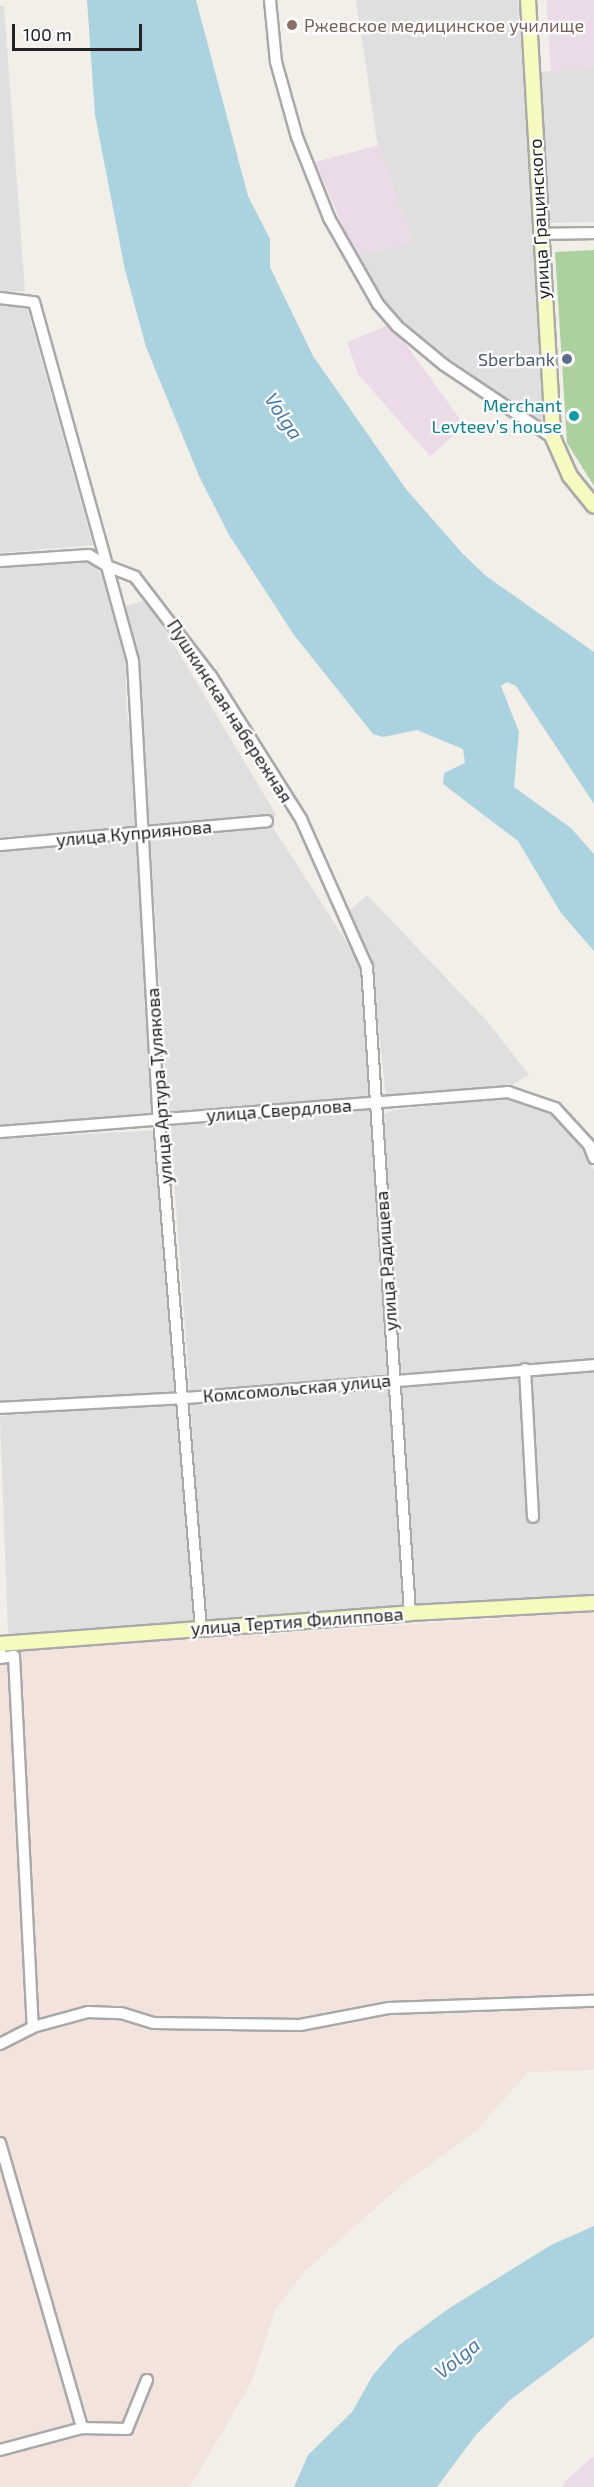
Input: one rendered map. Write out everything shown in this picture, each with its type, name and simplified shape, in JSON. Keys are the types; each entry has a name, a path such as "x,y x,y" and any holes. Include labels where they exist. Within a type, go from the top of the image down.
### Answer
{"street":[{"path":"270,0 276,62 297,137 329,218 378,304 397,326 444,365 553,438 570,476 594,506"},
{"name":"улица Грацинского","path":"528,0 539,234 553,438"},
{"path":"539,234 594,233"},
{"path":"0,298 18,297 34,302 107,566"},
{"path":"0,561 89,555 107,566"},
{"name":"улица Артура Тулякова","path":"107,566 133,662 159,1119 185,1398 201,1629"},
{"name":"Пушкинская набережная","path":"107,566 135,577 211,676 301,819 342,914"},
{"name":"улица Куприянова","path":"0,845 267,821"},
{"name":"улица Радищева","path":"342,914 367,967 410,1613"},
{"name":"улица Свердлова","path":"0,1132 508,1092 555,1108 589,1145 594,1158"},
{"name":"Комсомольская улица","path":"0,1408 185,1398 594,1365"},
{"path":"525,1370 533,1517"},
{"name":"улица Тертия Филиппова","path":"0,1644 410,1613 594,1603"},
{"path":"0,1644 0,1658 14,1656 33,2027"},
{"path":"0,2044 33,2027 88,2012 121,2013 154,2023 300,2025 389,2008 594,2001"},
{"path":"0,2143 82,2428"},
{"path":"0,2450 82,2428 127,2429 147,2380"}],"shaded area":[{"path":"356,0 518,0 547,429 439,351 384,304 356,256 412,242 377,141"},
{"path":"546,0 594,0 594,68 551,71"},
{"path":"0,6 4,6 25,291 0,292"},
{"path":"594,68 594,222 544,223 538,72"},
{"path":"379,145 412,243 356,256 315,162"},
{"path":"26,305 93,545 0,553 0,306"},
{"path":"391,324 465,426 430,456 358,374 347,342"},
{"path":"87,559 103,575 126,657 126,702 141,828 0,837 0,566"},
{"path":"147,600 277,816 150,828 139,685 122,607"},
{"path":"272,826 353,952 361,973 375,1099 168,1112 150,838"},
{"path":"139,840 158,1115 0,1127 0,851"},
{"path":"367,895 487,1021 529,1075 505,1089 386,1097 372,963 350,910"},
{"path":"512,1097 554,1110 587,1149 594,1172 594,1363 401,1375 383,1115 393,1110"},
{"path":"376,1109 390,1370 385,1377 190,1392 170,1127 175,1122"},
{"path":"158,1130 176,1391 0,1403 0,1139"},
{"path":"594,1371 594,1595 416,1604 402,1386"},
{"path":"390,1386 404,1608 206,1622 190,1401"},
{"path":"180,1402 194,1621 8,1634 0,1416"},
{"path":"594,1612 594,2070 528,2072 476,2131 399,2187 305,2271 275,2310 252,2381 190,2487 0,2487 0,1652"},
{"path":"594,2456 594,2487 562,2487 566,2480"}],"green space":[{"path":"594,250 594,486 567,443 555,252"}],"water":[{"name":"Volga","path":"87,0 196,0 248,196 270,239 270,267 313,356 406,489 463,554 486,576 594,652 594,804 516,686 507,682 501,686 519,732 514,787 571,828 594,854 594,951 561,913 518,841 443,784 444,773 465,763 463,749 417,730 383,737 373,734 294,635 229,535 199,476 146,347 125,270 95,115"},
{"name":"Volga","path":"594,2226 594,2337 510,2400 475,2436 437,2487 294,2487 308,2455 352,2412 373,2375 398,2346 448,2309 551,2245"}],"place":[{"name":"Ржевское медицинское училище","path":"292,25"},
{"name":"Sberbank","path":"567,359"},
{"name":"Merchant Levteev’s house","path":"574,416"}]}
